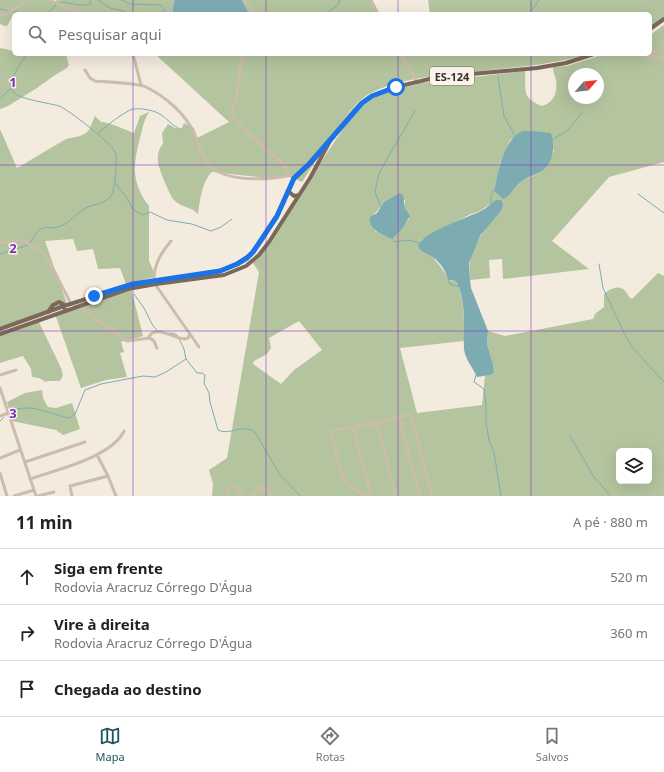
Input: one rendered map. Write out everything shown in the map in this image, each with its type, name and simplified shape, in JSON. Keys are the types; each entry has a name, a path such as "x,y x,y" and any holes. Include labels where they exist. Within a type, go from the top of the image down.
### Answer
{"main road":[{"path":"652,28 664,19"},
{"name":"ES-124","path":"0,334 71,304 127,286 220,271 242,261 250,255 259,244 277,216 294,178 330,141 354,111 372,96 383,91 438,77 537,68 566,63 588,56"},
{"name":"ES-124","path":"64,308 78,306 154,282 224,275 246,266 262,252 310,178 330,141"},
{"path":"301,172 308,174 310,178"},
{"path":"288,191 294,196 299,195"},
{"path":"0,329 48,312 51,306 57,302 61,302 64,308"}],"street":[{"path":"0,15 5,14 28,0"},
{"path":"49,0 78,12"},
{"path":"244,0 253,12"},
{"path":"371,0 377,12"},
{"path":"652,53 664,47"},
{"path":"652,55 664,58"},
{"path":"133,56 141,85"},
{"path":"243,56 237,94 232,111 233,117 250,136 276,158 294,178"},
{"path":"402,56 417,82"},
{"path":"85,70 91,79 95,81 141,85 147,87 170,103 185,118 192,129 206,161 217,171 227,175 244,178 268,178 291,174"},
{"path":"0,243 23,240 42,253 50,262 71,304"},
{"path":"171,240 158,258 155,268 154,282 199,347"},
{"path":"78,306 127,341 148,338 153,339 157,348"},
{"path":"148,338 151,333 156,331 179,339 186,338 190,334"},
{"path":"0,375 16,370"},
{"path":"0,388 2,399 37,496 54,492"},
{"path":"0,416 8,413"},
{"path":"366,496 351,487 345,480 332,433 334,430 377,423 409,415 412,417 432,496"},
{"path":"397,418 401,424 420,496"},
{"path":"377,423 396,496"},
{"path":"353,427 371,496"},
{"path":"30,479 97,455 118,438 124,431"},
{"path":"24,462 85,442"},
{"path":"0,458 20,450"},
{"path":"97,455 116,496"},
{"path":"0,473 7,496"},
{"path":"72,496 70,486 108,476"},
{"path":"226,496 227,491 231,486 235,487 243,496"},
{"path":"251,496 261,487 264,487 274,496"},
{"path":"14,496 34,490"}],"green space":[{"path":"0,0 53,0 54,2 57,0 174,0 172,12 12,12 12,17 7,26 0,24"},
{"path":"242,0 372,0 379,12 248,12"},
{"path":"428,0 664,0 664,18 652,27 652,12 430,12"},
{"path":"664,25 664,162 609,177 552,241 589,269 503,279 502,259 489,260 490,278 470,280 470,259 473,250 482,234 502,208 501,201 496,200 480,211 437,231 420,241 450,281 456,281 462,302 464,341 400,348 417,413 482,405 485,376 494,373 487,344 488,331 505,336 593,319 595,314 604,307 604,294 609,290 614,288 623,289 632,299 658,273 664,276 664,496 212,496 213,484 209,470 227,458 259,272 253,263 356,112 365,103 380,94 422,83 525,71 526,93 531,100 542,106 550,102 556,92 556,78 553,67 567,66 599,56 652,56 652,34","holes":["528,131 541,132 554,150 550,160 543,169 525,179 503,199 494,191 500,163 510,140","390,199 405,200 405,208 409,215 409,219 392,239 375,231 370,218 382,205","299,321 322,350 294,370 281,384 253,364 254,361 267,354 271,348 269,338"]},
{"path":"0,48 12,51 12,56 67,56 69,65 67,68 8,106 0,109"},
{"path":"157,56 581,56 542,64 424,77 385,87 363,98 355,106 332,136 302,182 291,177 268,178 212,172 204,186 198,214 174,200 167,188 158,162 160,148 163,144 162,133 168,124 175,128 182,128 184,123 194,128 197,138 229,122"},
{"path":"149,112 143,125 136,157 135,173 139,189 149,206 149,261 155,277 126,284 120,268 98,269 93,249 77,251 73,239 45,241 67,304 0,327 0,129 17,168 66,139 86,133 89,130 95,116 101,122 134,133 140,116"},
{"path":"131,288 143,336 121,342 124,352 120,353 127,377 106,380 81,388 55,314"},
{"path":"38,320 61,368 63,375 60,381 46,382 39,378 32,377 31,369 23,356 0,363 0,332"},
{"path":"42,390 43,398 48,407 56,408 72,403 80,429 63,435 56,430 12,421 7,402 25,393"}],"water":[{"path":"174,0 242,0 248,12 172,12"},
{"path":"523,131 551,133 553,153 547,166 543,170 523,180 506,198 503,199 494,191 502,157 511,141 516,135"},
{"path":"400,193 403,195 405,208 410,216 402,229 392,239 374,229 370,222 370,217 377,213 384,202"},
{"path":"496,200 502,201 502,210 480,236 469,263 471,288 488,331 487,344 494,373 477,377 467,360 464,349 464,315 462,297 456,281 448,280 445,271 439,262 421,250 418,246 427,236 481,211"}],"waterway":[{"path":"58,3 62,2 87,5 91,3 90,0"},
{"path":"98,0 110,8 126,12"},
{"path":"121,0 131,4 161,5 165,12"},
{"path":"329,12 338,5 340,0"},
{"path":"530,12 539,0"},
{"path":"49,12 56,5"},
{"path":"0,9 9,11"},
{"path":"26,56 13,77 11,88 13,92 27,99 64,108 98,134 112,148 116,155 116,173 114,186 110,197 82,210 62,226 56,228 43,228 39,230 30,243"},
{"path":"498,77 504,116 515,136"},
{"path":"0,99 11,88"},
{"path":"98,133 121,115 137,109 149,110 158,113 178,128"},
{"path":"381,207 375,192 379,173 415,111"},
{"path":"552,140 568,130 582,113"},
{"path":"115,183 127,198 133,209 142,215 150,212 167,220 192,224 211,231 221,227 232,219"},
{"path":"491,204 491,196 494,190"},
{"path":"638,194 664,213"},
{"path":"392,238 395,242 408,240 420,243"},
{"path":"0,254 28,245"},
{"path":"599,264 603,288 625,335 632,347 664,382"},
{"path":"449,280 450,284 460,287"},
{"path":"134,294 144,308 153,326 157,330"},
{"path":"170,333 178,336"},
{"path":"179,339 184,349 186,359 197,373 202,373 205,375 204,383 209,393 218,430 227,432 245,429 255,432 280,475 300,496"},
{"path":"12,411 34,408 70,418 75,414 85,390 101,384 143,376 155,377 186,359"},
{"path":"476,375 474,382 484,389 486,423 489,440 494,452 501,496"},
{"path":"0,421 4,417"},
{"path":"570,436 594,477 611,496"}],"route":[{"path":"94,296 133,284 220,271 247,258 259,244 277,216 294,178 330,141 346,120 362,103 372,96 396,87"}]}
